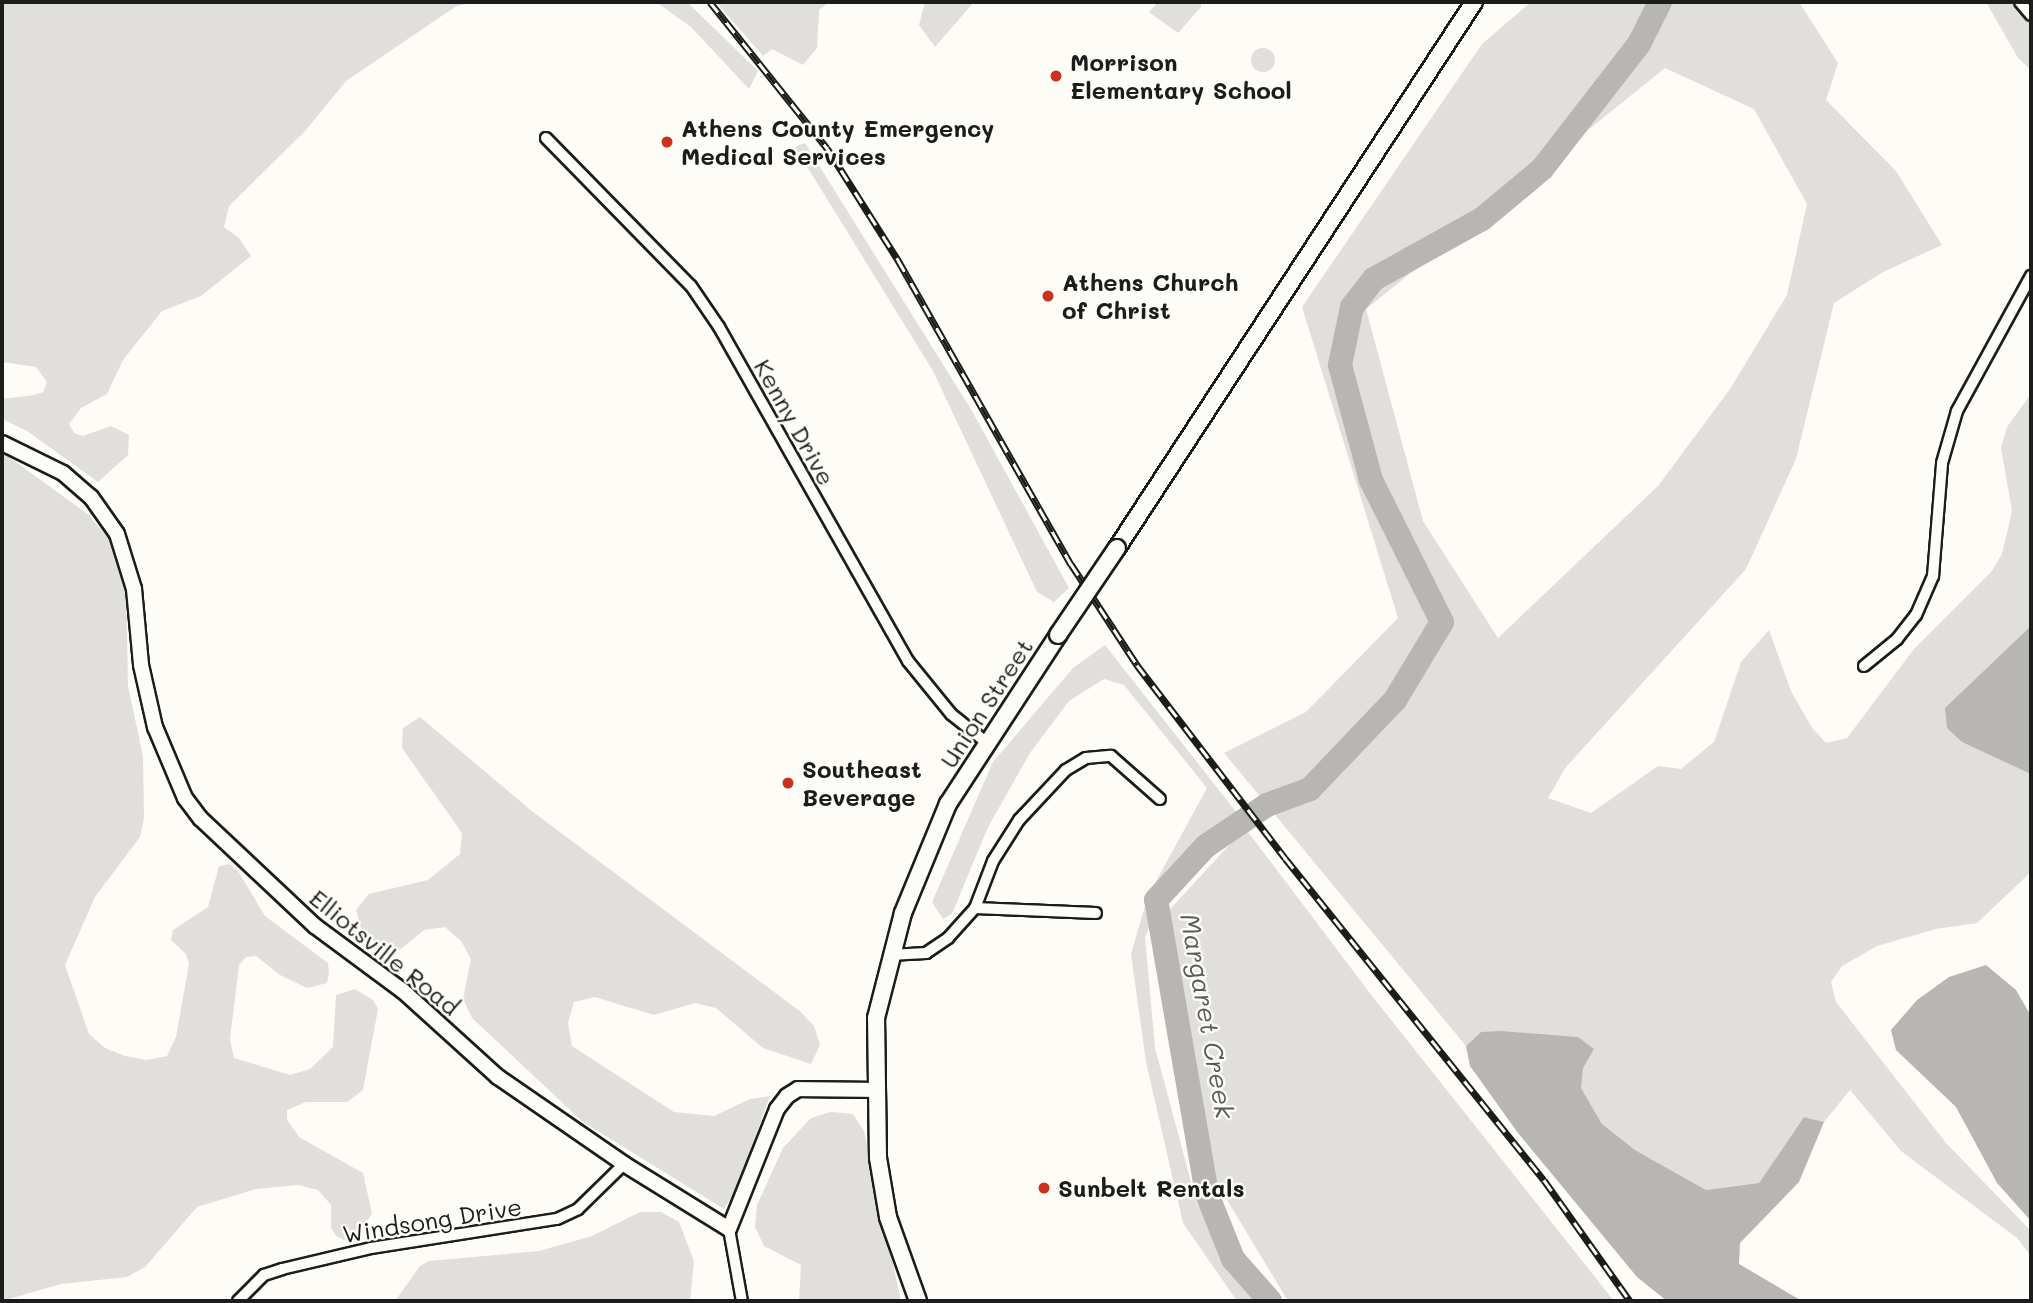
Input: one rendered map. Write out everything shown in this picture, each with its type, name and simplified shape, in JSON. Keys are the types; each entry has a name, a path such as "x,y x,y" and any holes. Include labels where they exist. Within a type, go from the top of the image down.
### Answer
{"main road":[{"name":"Union Street","path":"918,1301 888,1217 878,1158 876,1018 890,955 948,804 986,742 1256,338 1474,2"}],"street":[{"path":"2020,2 2031,15"},
{"name":"Kenny Drive","path":"546,138 691,286 719,327 908,661 951,714 986,742"},
{"path":"1864,666 1897,639 1927,589 1937,541 1942,463 1956,411 2031,276"},
{"name":"Elliotsville Road","path":"2,443 62,473 91,497 117,534 134,589 141,665 155,727 185,798 201,819 315,926 403,990 498,1077 624,1164 729,1229"},
{"path":"890,955 926,953 948,938 975,908 993,861 1019,821 1066,770 1086,758 1111,757 1160,799"},
{"path":"975,908 1096,913"},
{"path":"742,1301 729,1229 777,1109 787,1096 798,1089 875,1090"},
{"name":"Windsong Drive","path":"238,1301 264,1275 282,1269 371,1248 557,1219 578,1209 624,1164"}],"shaded area":[{"path":"2,2 471,2 455,7 346,81 306,130 229,206 224,227 239,238 251,256 201,296 162,311 123,360 107,394 81,408 69,424 74,433 83,436 111,426 129,435 128,455 98,482 27,431 2,419 2,399 43,392 47,382 36,367 2,362"},
{"path":"656,2 687,2 758,71 749,89 691,27"},
{"path":"716,2 829,2 819,10 817,48 803,65 772,49 763,56"},
{"path":"925,2 974,2 935,47 919,25"},
{"path":"1158,2 1201,2 1201,7 1178,33 1149,12"},
{"path":"1531,2 1799,2 1838,63 1826,100 1896,171 1942,245 1883,272 1834,303 1796,459 1746,569 1566,767 1548,798 1591,813 1658,766 1681,769 1714,742 1741,662 1769,630 1791,691 1812,728 1826,743 1847,738 1914,649 1992,571 2002,554 2012,511 2001,448 2007,427 2031,394 2031,872 1977,923 1936,929 1877,946 1842,966 1831,982 1836,1002 1946,1143 2031,1231 2031,1256 2017,1238 1901,1151 1850,1090 1824,1122 1804,1117 1759,1183 1706,1190 1635,1150 1602,1124 1581,1088 1578,1037 1481,1032 1466,1046 1224,753 1306,712 1398,618 1302,307 1482,44","holes":["1665,68 1754,109 1807,204 1787,295 1730,389 1658,486 1498,638 1423,521 1366,309"]},
{"path":"1986,2 2031,2 2031,70 2018,58"},
{"path":"1263,48 1272,51 1275,60 1272,69 1263,72 1254,69 1251,60 1254,51"},
{"path":"805,143 972,411 1069,588 1054,602 1037,592 933,371 795,147"},
{"path":"2,452 89,515 113,544 126,587 128,686 143,756 144,818 140,837 95,897 65,965 89,1034 105,1048 125,1056 146,1060 167,1056 176,1037 189,964 186,954 171,940 173,930 208,907 219,866 230,864 238,871 265,916 328,963 329,974 327,983 307,988 280,975 256,956 246,957 239,965 230,1039 234,1058 290,1075 310,1069 333,1047 336,995 355,989 373,1000 378,1009 363,1090 347,1102 306,1102 287,1110 287,1120 299,1137 363,1173 372,1214 355,1237 346,1241 336,1236 331,1227 331,1205 318,1190 298,1185 256,1189 197,1207 145,1267 127,1277 61,1284 2,1301"},
{"path":"2031,626 2031,774 1962,742 1947,728 1945,708"},
{"path":"1105,645 1237,813 1200,860 1166,891 1145,937 1155,1048 1197,1204 1256,1301 1237,1301 1183,1223 1146,1062 1131,954 1148,896 1207,788 1124,685 1104,679 1069,701 1030,753 988,827 952,914 943,919 932,902 993,762 1073,668"},
{"path":"420,717 533,812 801,1012 814,1026 820,1045 811,1064 763,1048 716,1008 695,1003 654,1015 595,997 574,1002 568,1023 572,1046 674,1112 714,1116 750,1099 770,1096 735,1192 724,1209 583,1122 472,1018 463,999 471,959 461,941 445,927 424,930 391,957 361,929 356,910 369,894 428,880 460,854 462,833 402,748 403,728"},
{"path":"1245,828 1369,992 1614,1301 1288,1301 1209,1170 1160,920"},
{"path":"1986,965 2016,990 2031,1016 2031,1221 1997,1183 1956,1107 1896,1050 1891,1030 1917,1000 1949,977"},
{"path":"1481,1032 1578,1037 1594,1049 1583,1068 1581,1088 1602,1124 1635,1150 1706,1190 1759,1183 1804,1117 1824,1122 1799,1182 1740,1243 1739,1264 1802,1301 1667,1301 1637,1277 1518,1133 1470,1066 1466,1046"},
{"path":"831,1112 853,1114 864,1131 901,1301 799,1301 801,1265 764,1246 755,1227 757,1205 783,1148 811,1118"},
{"path":"640,1212 661,1212 679,1222 694,1261 690,1301 395,1301 420,1266 429,1261 539,1251 592,1236"}],"waterway":[{"name":"Margaret Creek","path":"1270,1301 1233,1259 1207,1194 1156,900 1206,846 1267,805 1310,789 1395,700 1442,622 1371,480 1340,365 1352,307 1374,279 1482,219 1542,169 1639,44 1660,2"}],"railway":[{"path":"710,2 827,148 898,260 1071,564 1137,665 1285,858 1544,1180 1630,1301"}],"place":[{"name":"Morrison Elementary School","path":"1056,76"},
{"name":"Athens County Emergency Medical Services","path":"667,142"},
{"name":"Athens Church of Christ","path":"1048,296"},
{"name":"Southeast Beverage","path":"788,783"},
{"name":"Sunbelt Rentals","path":"1044,1188"}]}
